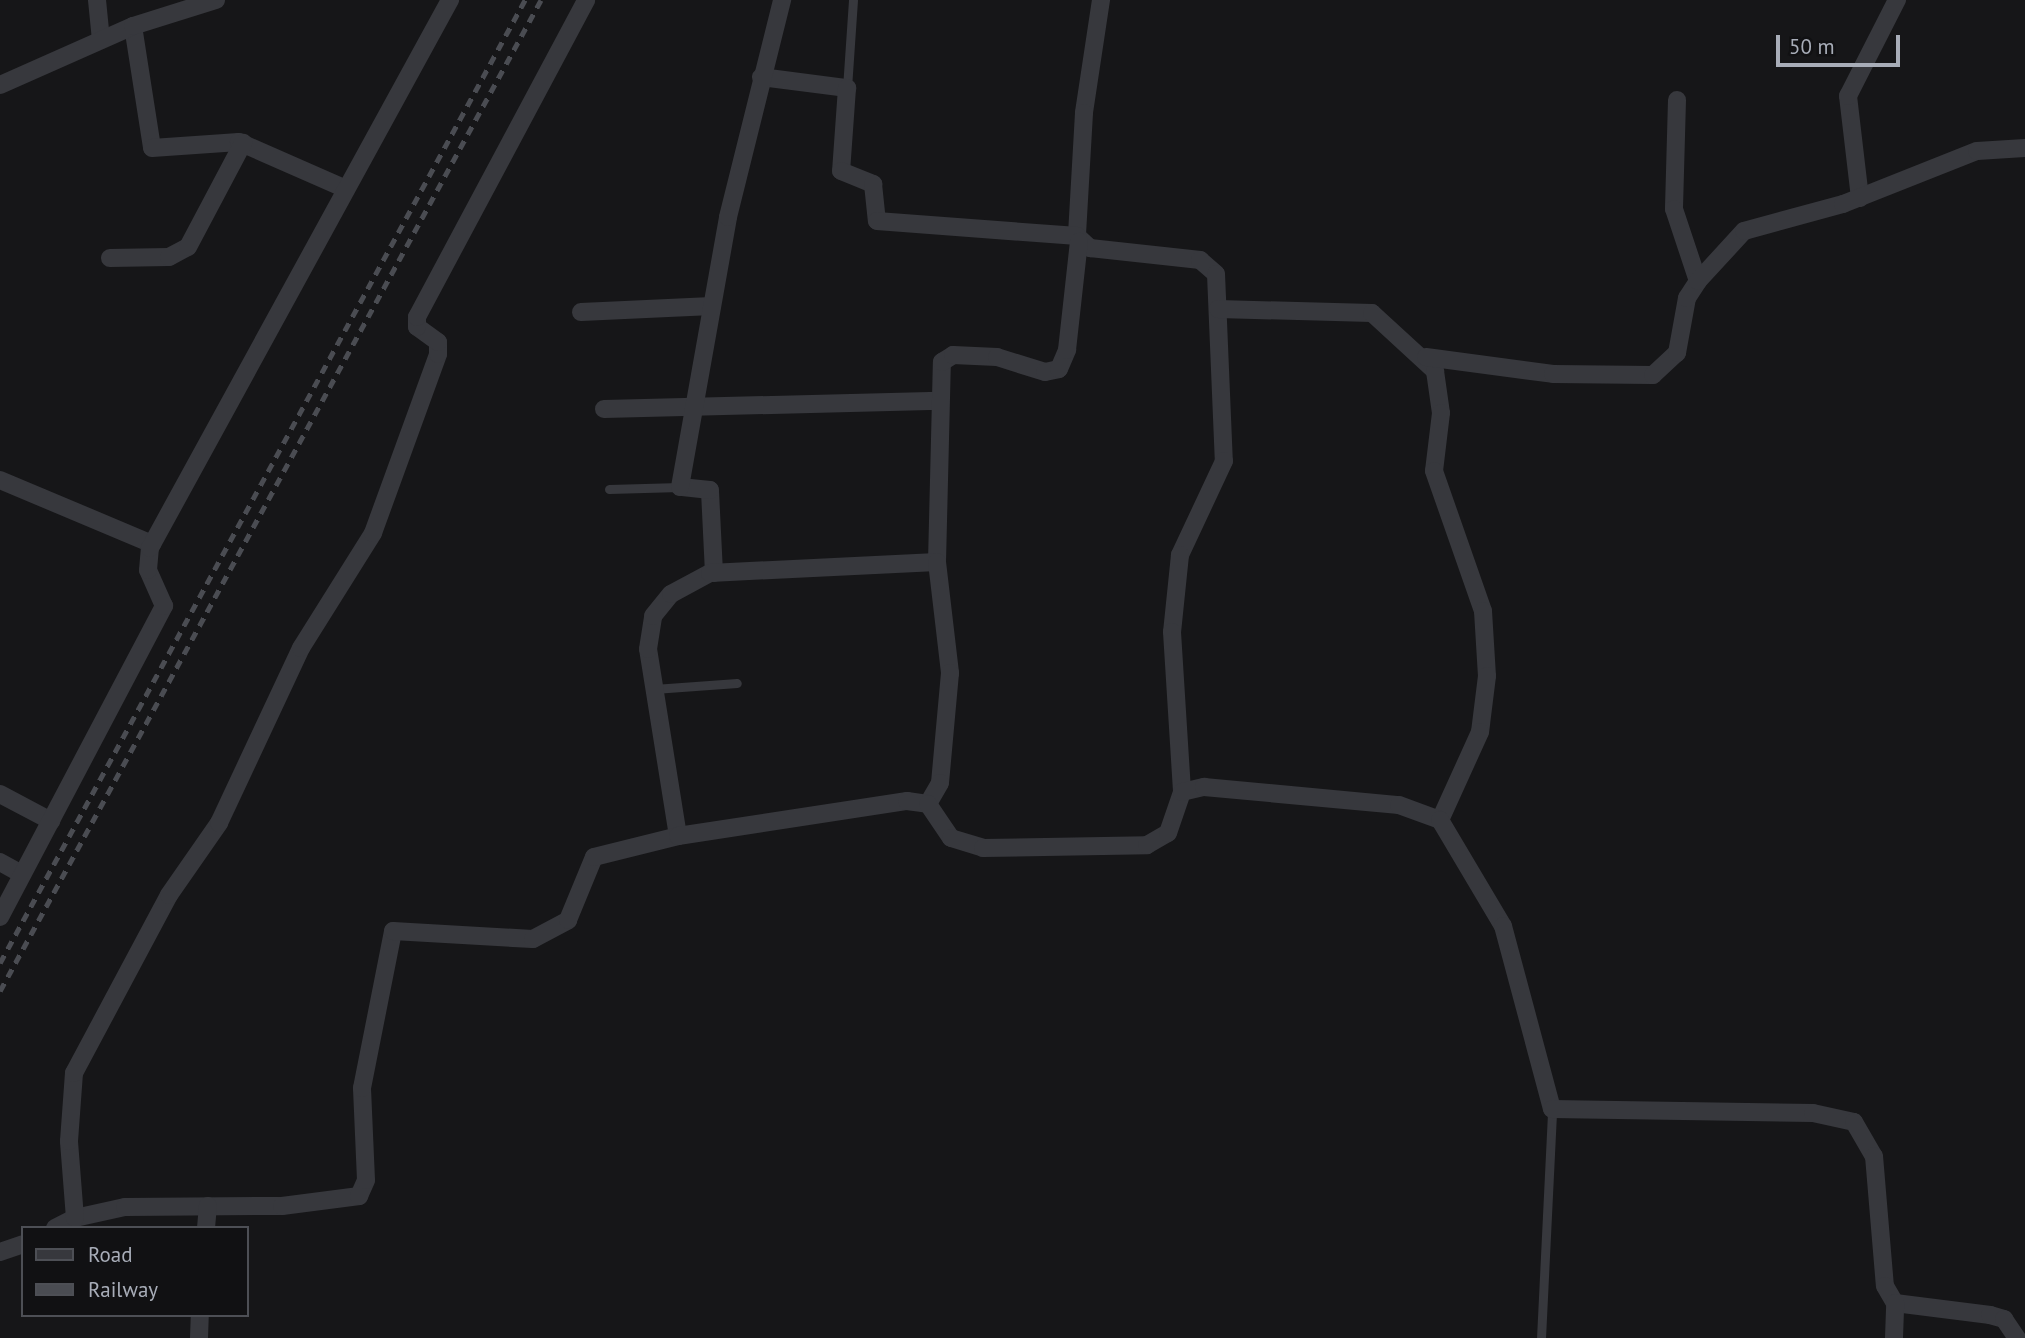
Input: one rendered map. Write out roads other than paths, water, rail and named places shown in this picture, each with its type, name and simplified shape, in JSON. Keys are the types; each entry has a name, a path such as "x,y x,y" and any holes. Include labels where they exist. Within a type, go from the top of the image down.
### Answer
{"street":[{"path":"97,0 101,40"},
{"path":"0,85 133,26 216,0"},
{"path":"0,917 164,606 146,564 152,544 344,188 450,0"},
{"path":"75,1218 69,1141 74,1073 169,895 219,823 301,648 373,533 438,354 438,342 417,327 417,317 586,0"},
{"path":"714,573 710,490 680,487 712,306 761,78 782,0"},
{"path":"928,804 942,773 950,673 937,562 940,401 946,357 997,357 1045,372 1059,369 1067,350 1078,239 1084,113 1101,0"},
{"path":"1860,198 1848,96 1896,0"},
{"path":"133,26 152,148 243,143 344,188"},
{"path":"761,78 847,88 841,172 871,181 877,221 1078,239 1200,260 1216,274 1224,461 1181,555 1172,632 1182,792 1168,833 1132,847 983,848 942,831 928,804"},
{"path":"1677,100 1674,209 1698,281"},
{"path":"110,258 169,257 188,247 243,143"},
{"path":"1218,309 1372,313 1426,357 1553,374 1653,375 1677,353 1688,298 1698,281 1744,231 1860,198 1976,151 2025,148"},
{"path":"581,312 712,306"},
{"path":"1426,357 1441,413 1436,482 1483,611 1487,645 1480,732 1440,820"},
{"path":"604,409 694,403 940,401"},
{"path":"0,480 152,544"},
{"path":"678,836 648,649 653,616 689,579 714,573 937,562"},
{"path":"1182,792 1204,787 1399,805 1440,820 1503,926 1552,1109 1813,1113 1854,1122 1874,1156 1885,1286 1895,1303 1894,1338"},
{"path":"0,794 51,821"},
{"path":"59,1226 75,1218 125,1207 352,1199 365,1189 362,1088 390,933 501,940 550,935 568,920 594,856 678,836 907,801 928,804"},
{"path":"0,862 22,874"},
{"path":"206,1226 208,1206"},
{"path":"0,1252 21,1245"},
{"path":"1895,1303 1990,1315 2004,1320 2017,1338"},
{"path":"199,1338 200,1317"}],"lane":[{"path":"847,88 853,0"},
{"path":"609,489 680,487"},
{"path":"654,690 737,683"},
{"path":"1541,1338 1552,1109"}],"railway":[{"path":"0,963 525,0"},
{"path":"0,991 541,0"}]}
